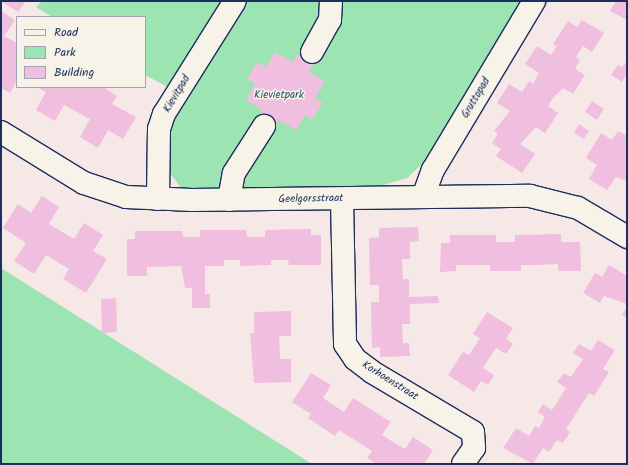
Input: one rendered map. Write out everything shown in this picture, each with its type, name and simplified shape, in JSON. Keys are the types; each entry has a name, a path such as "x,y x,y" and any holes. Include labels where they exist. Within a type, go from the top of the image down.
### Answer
{"street":[{"name":"Kievitpad","path":"158,199 159,129 164,114 235,1"},
{"path":"312,52 330,20 331,1"},
{"name":"Gruttopad","path":"422,197 433,170 534,1"},
{"path":"229,200 234,174 264,126"},
{"name":"Geelgorsstraat","path":"1,132 84,183 126,196 158,199 229,200 530,196 578,208 627,237"},
{"name":"Korhoenstraat","path":"342,199 345,344 355,359 372,372 473,432 474,448 463,464"}],"green space":[{"name":"Kievietpark","path":"42,1 522,1 424,162 407,178 383,185 346,189 181,188 170,173 168,131 185,96 146,76 146,16 50,16 36,7"},
{"path":"1,268 312,464 1,464"}],"building":[{"path":"1,1 24,1 25,2 18,12"},
{"path":"616,1 627,1 627,20 610,11"},
{"path":"1,11 15,20 4,36 16,42 16,83 10,93 1,88"},
{"path":"582,20 604,33 592,52 583,46 576,57 580,60 575,69 585,75 573,94 563,88 553,98 548,106 558,113 545,133 536,127 520,144 535,154 522,173 496,156 501,149 492,143 498,134 494,131 510,111 497,103 509,84 522,92 529,81 533,84 539,73 525,64 537,46 551,55 557,46 553,44 568,21 577,27"},
{"path":"275,52 293,62 297,54 313,64 309,72 325,81 315,98 323,103 312,120 305,115 296,130 279,120 274,129 257,118 262,110 246,100 255,84 247,79 257,62 266,67"},
{"path":"627,61 627,74 622,82 611,75 618,65 622,67"},
{"path":"39,88 105,88 117,96 112,104 136,117 123,139 108,130 98,148 80,137 90,119 64,105 55,121 36,110 46,92"},
{"path":"592,101 604,109 597,120 585,112"},
{"path":"579,124 589,131 584,139 574,133"},
{"path":"618,131 627,136 627,181 616,177 607,190 589,179 597,165 586,158 601,133 612,140"},
{"path":"42,196 59,207 49,224 74,239 84,223 103,235 93,251 107,259 86,293 63,279 69,269 46,255 34,274 14,261 26,243 3,228 18,204 31,213"},
{"path":"418,227 419,241 410,242 410,259 402,259 403,279 409,279 409,297 438,296 439,303 410,304 410,324 402,324 403,343 409,343 410,356 380,357 380,347 372,348 371,302 379,302 379,285 370,285 369,238 379,237 379,228"},
{"path":"311,229 311,235 321,235 321,265 289,265 288,260 271,260 271,265 240,266 240,260 224,260 224,266 205,266 205,294 210,294 210,308 192,308 192,288 185,288 181,266 147,267 147,276 127,276 127,239 135,239 135,231 182,231 183,237 200,237 200,230 246,230 247,237 265,237 265,230"},
{"path":"561,234 561,242 580,242 581,271 558,271 558,264 521,265 521,271 490,271 490,265 456,265 456,271 440,272 441,243 450,243 450,235 496,235 496,242 515,242 515,235"},
{"path":"609,265 627,276 627,304 604,296 600,303 583,293 595,273 602,277"},
{"path":"116,298 117,332 102,333 101,299"},
{"path":"627,307 627,318 622,315"},
{"path":"291,311 291,336 279,336 280,359 291,359 291,382 254,383 250,333 254,333 254,312"},
{"path":"487,312 513,328 506,339 513,344 506,354 496,348 483,368 494,375 488,385 481,381 474,392 448,375 463,352 469,355 480,338 473,334"},
{"path":"598,340 615,350 603,369 609,372 594,396 589,393 566,429 570,432 563,443 557,440 549,452 543,448 533,464 503,448 516,428 529,436 535,426 539,428 545,417 538,412 543,404 552,410 566,388 557,382 564,373 571,377 583,359 573,353 579,344 591,351"},
{"path":"311,373 331,385 323,398 344,412 353,398 391,422 382,435 405,449 413,437 433,450 424,464 377,464 367,458 372,451 339,430 335,436 308,418 311,414 292,402"}]}
